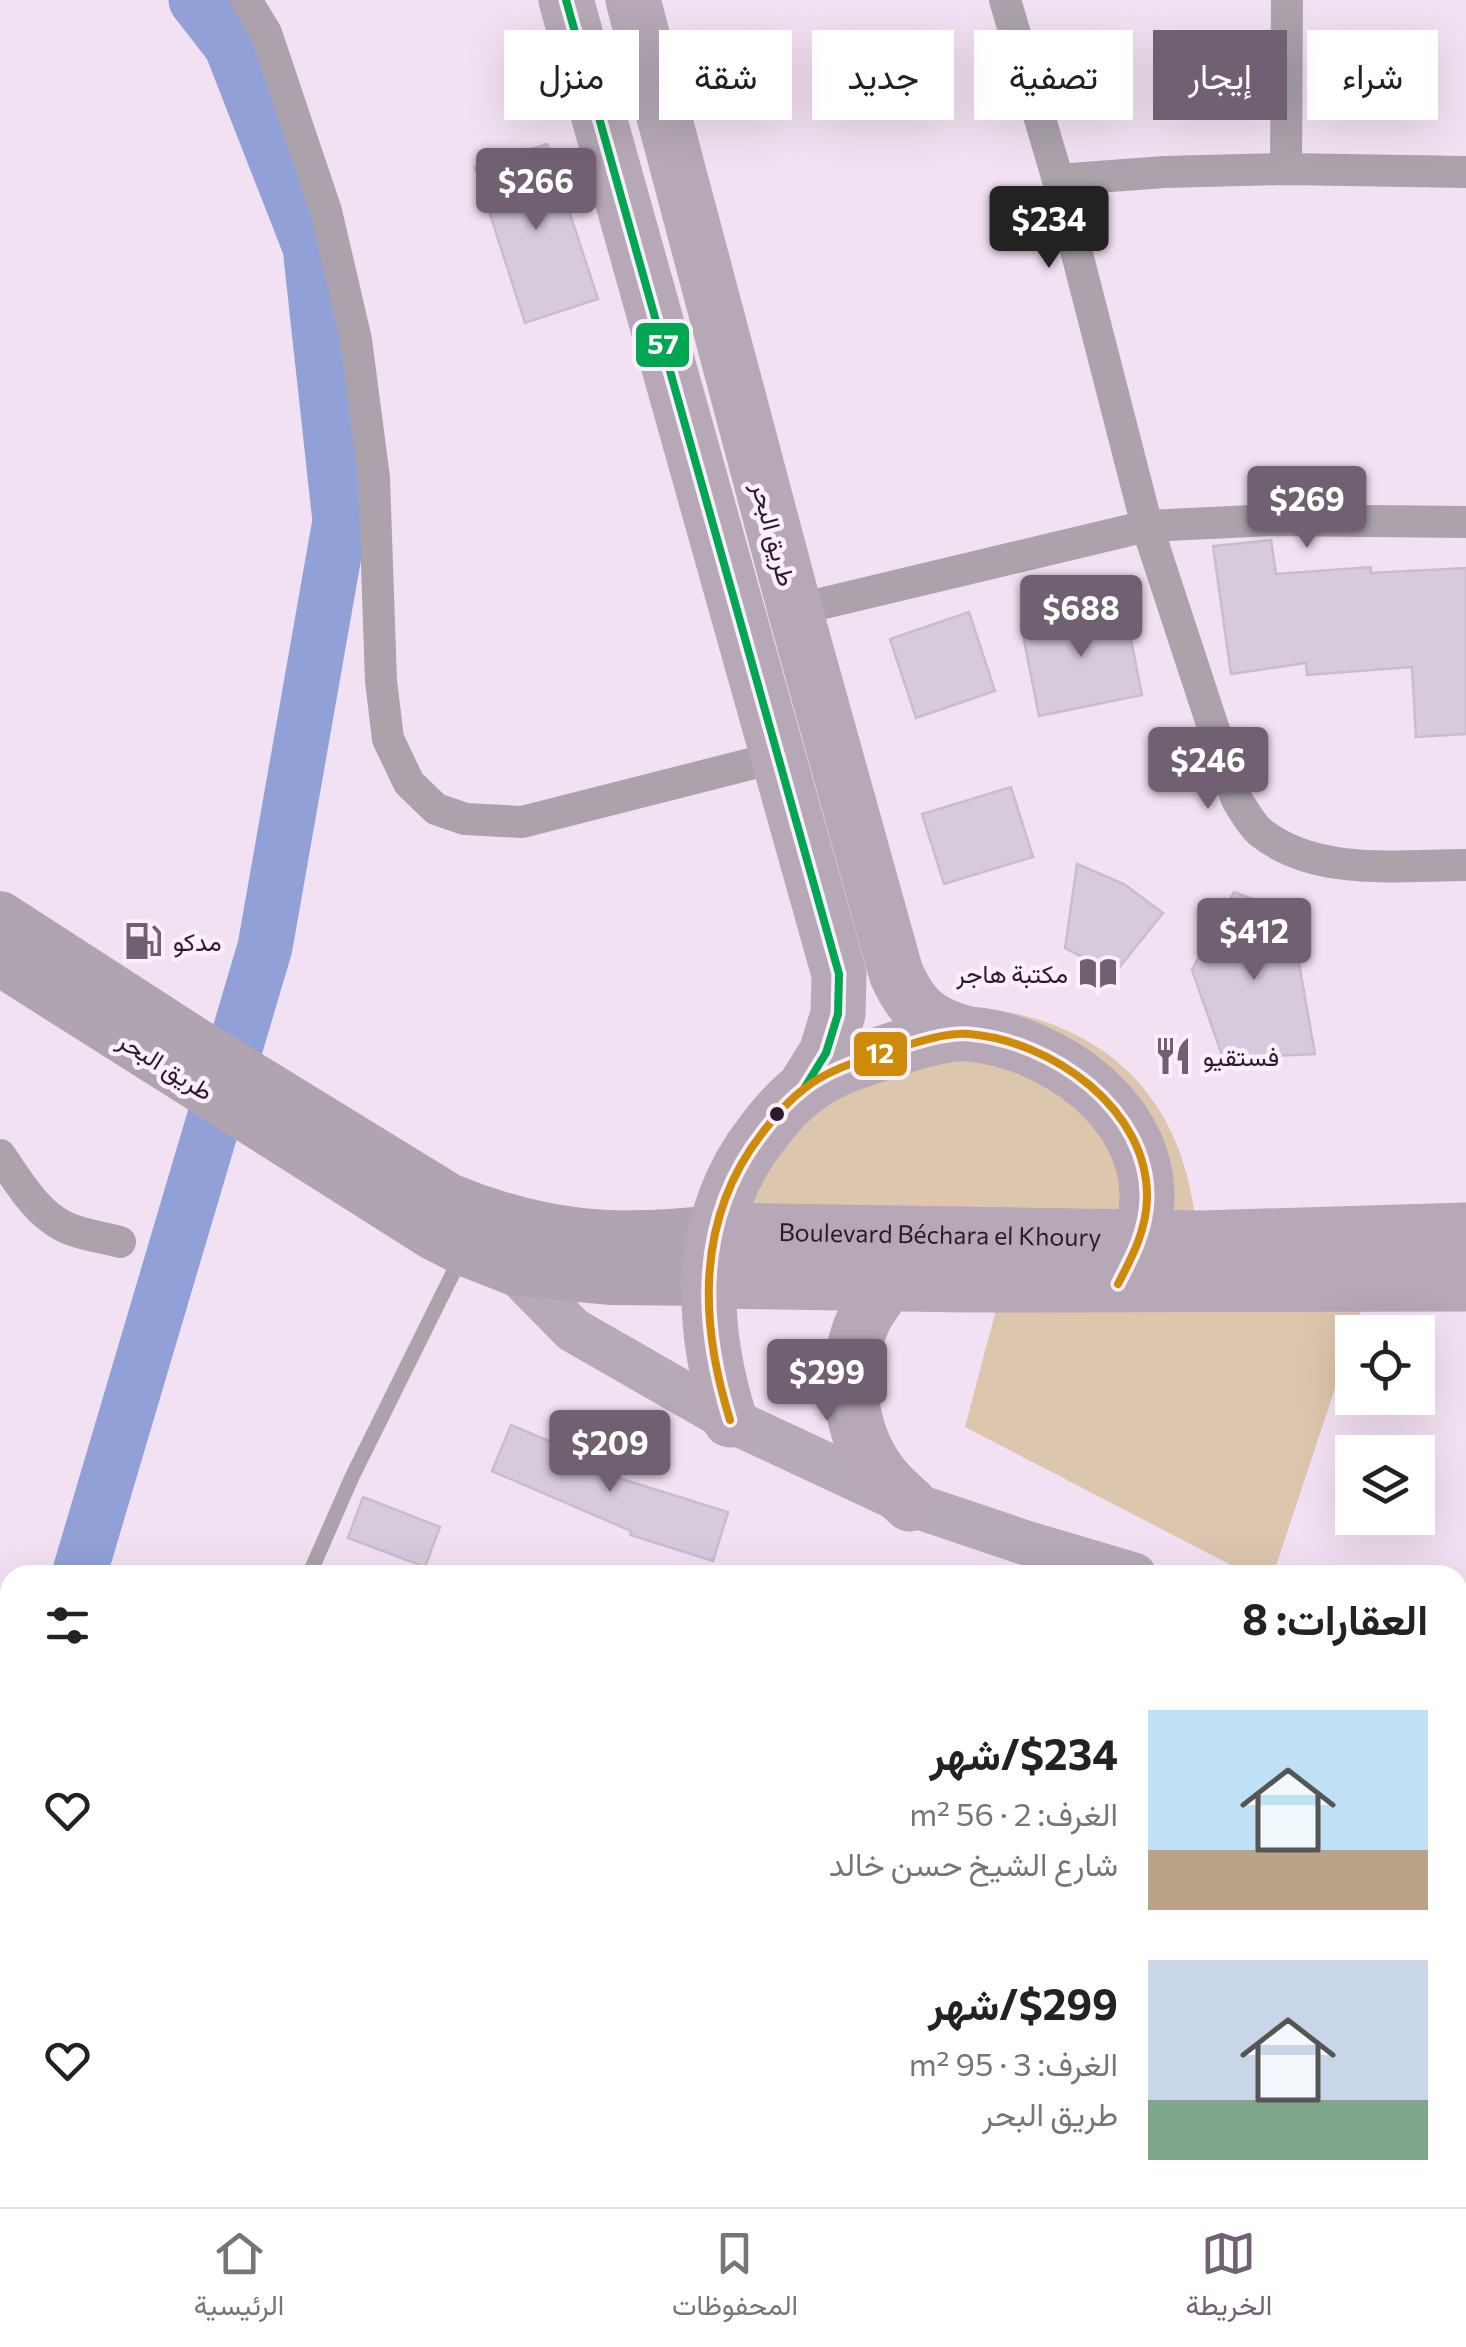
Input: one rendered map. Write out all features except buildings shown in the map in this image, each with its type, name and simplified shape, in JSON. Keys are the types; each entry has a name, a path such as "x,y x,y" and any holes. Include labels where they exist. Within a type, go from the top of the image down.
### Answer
{"highway":[{"name":"طريق البحر","path":"566,0 839,974 838,1014 826,1053 805,1087 748,1150 728,1188 737,1256 887,1284 965,1284"},
{"name":"طريق البحر","path":"633,0 896,973 921,1014 942,1027 1011,1042 1054,1060 1092,1087 1122,1122 1144,1164 1147,1200 1130,1261"},
{"name":"طريق البحر","path":"805,1087 842,1066 919,1042 965,1033"},
{"path":"1144,1164 1207,1208 1277,1236"},
{"name":"Boulevard Béchara el Khoury","path":"965,1284 1277,1236 1466,1230"},
{"path":"730,1420 712,1352 737,1256"},
{"name":"Boulevard Béchara el Khoury","path":"737,1256 1130,1261 1466,1284"},
{"path":"887,1284 865,1318 853,1358 851,1398 861,1438 874,1463 910,1504"}],"main road":[{"name":"طريق البحر","path":"0,916 433,1235 464,1251 515,1271 612,1280 737,1256"},
{"name":"طريق البحر","path":"0,961 449,1198 485,1213 570,1233 667,1235 737,1256"}],"street":[{"path":"246,0 266,33 326,211 356,340 374,478 381,681 388,739 410,783 436,810 465,819 522,822 778,758"},
{"path":"1005,0 1058,180 1148,526 1237,800 1257,829 1286,849 1325,861 1375,866 1466,865"},
{"path":"1286,169 1287,0"},
{"path":"1058,180 1286,169 1466,172"},
{"path":"795,610 1148,526 1274,520 1466,522"},
{"path":"0,1155 48,1216 66,1228 120,1242"},
{"path":"515,1271 574,1330 730,1420 910,1504 1100,1565"}],"lane":[{"path":"314,1565 352,1476 464,1251"}],"shaded area":[{"path":"983,1008 1030,1017 1071,1032 1107,1054 1137,1080 1161,1113 1179,1150 1191,1193 1197,1240 1364,1301 1359,1315 1335,1315 1335,1388 1276,1565 1231,1565 965,1427 1012,1249 746,1225 766,1140 951,1009"}],"waterway":[{"path":"82,1565 265,947 340,521 310,247 231,45 196,0"}],"transit line":[{"name":"57","path":"566,0 839,974 838,1014 826,1053 805,1087"},
{"name":"12","path":"730,1420 720,1383 709,1308 715,1234 725,1199 741,1165 788,1103 822,1077 860,1060 936,1037 969,1034 1001,1039 1032,1050 1090,1085 1132,1136 1143,1166 1147,1199 1144,1222 1118,1284"}],"place":[{"name":"مدكو","path":"143,941"},
{"name":"مكتبة هاجر","path":"1098,973"},
{"name":"فستقيو","path":"1173,1056"}]}
